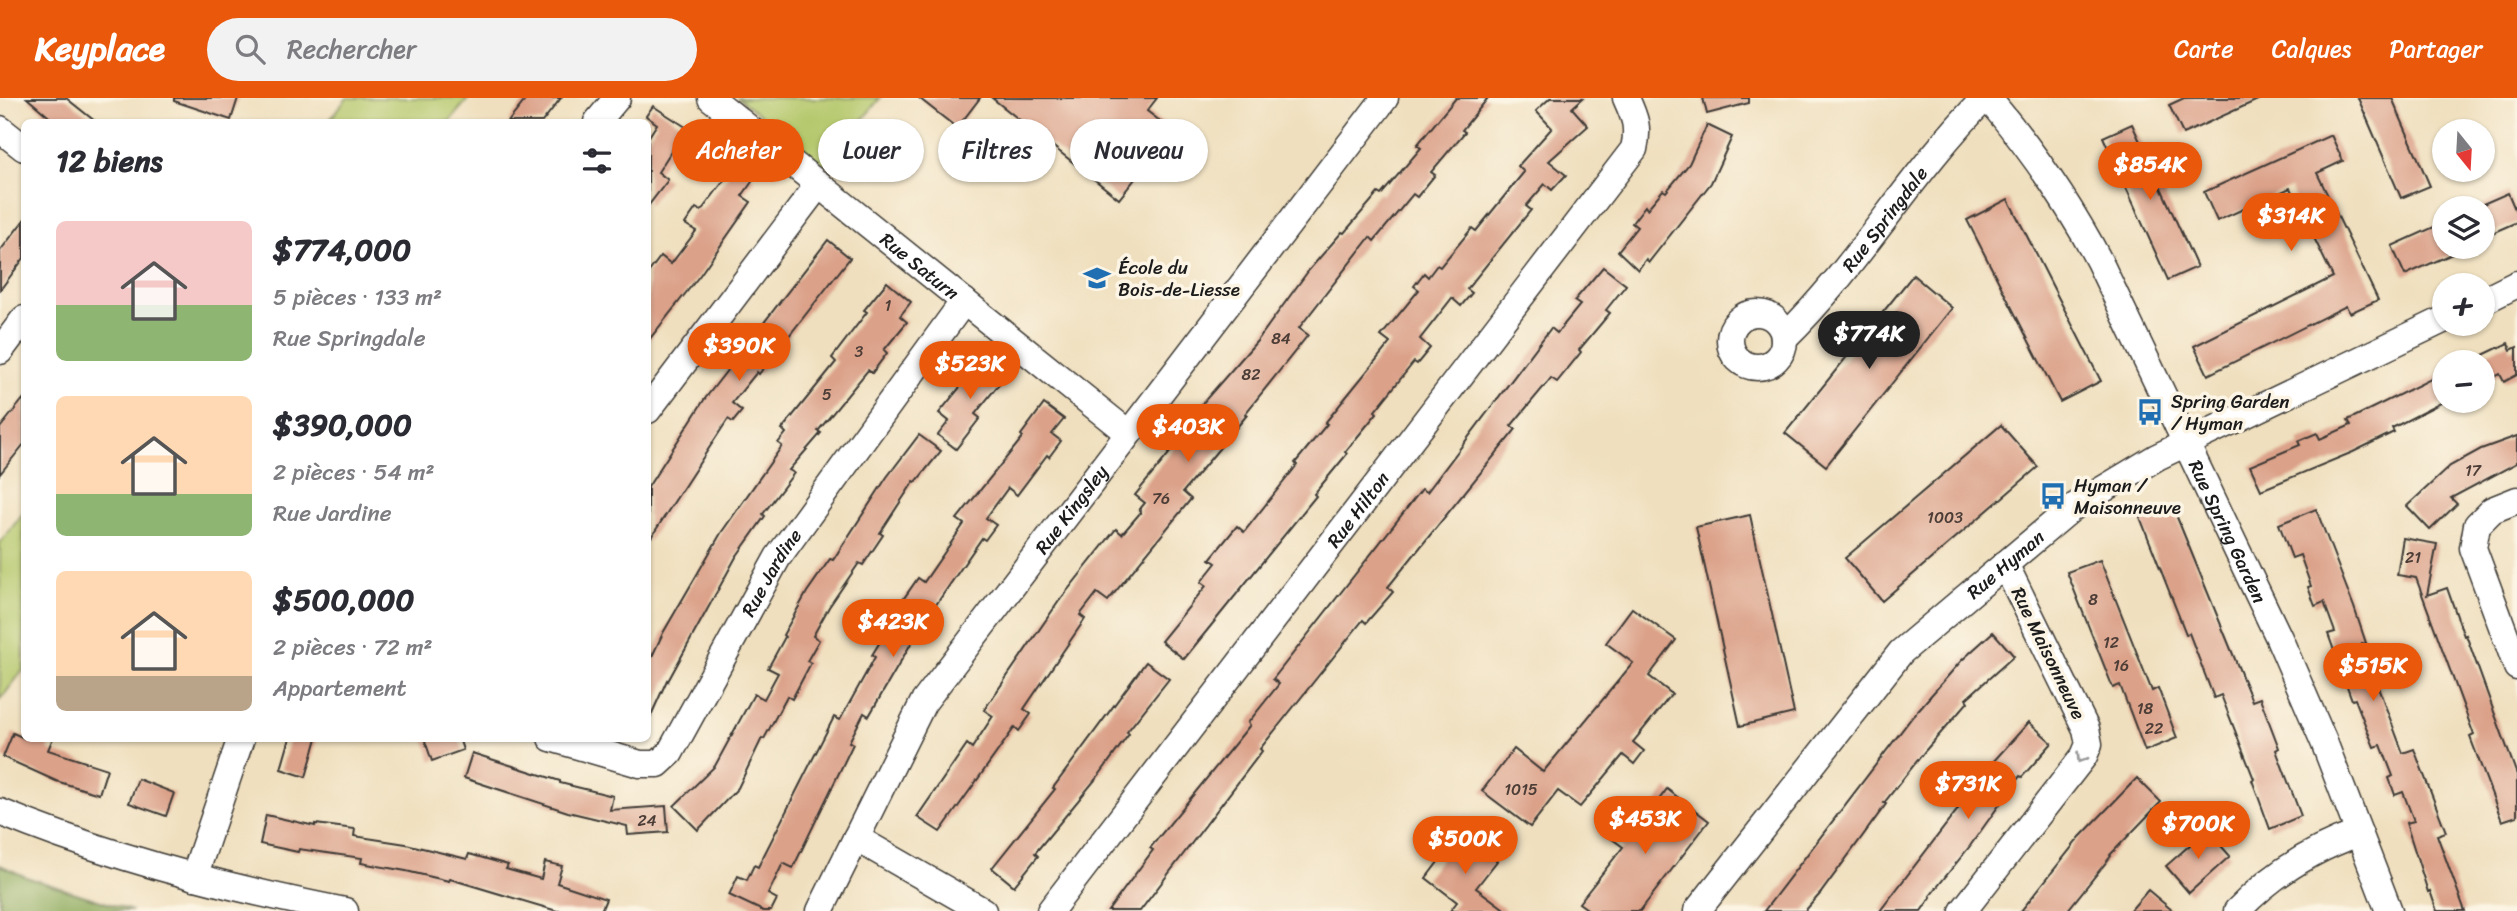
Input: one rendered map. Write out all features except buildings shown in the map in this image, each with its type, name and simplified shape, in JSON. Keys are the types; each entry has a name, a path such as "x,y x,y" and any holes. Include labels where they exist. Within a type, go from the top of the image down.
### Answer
{"street":[{"path":"600,119 617,98"},
{"name":"Rue Saturn","path":"711,98 1128,433"},
{"name":"Rue Hilton","path":"1049,911 1634,149 1637,132 1626,98"},
{"name":"Rue Springdale","path":"1784,338 1853,261 1963,120 1986,98"},
{"name":"Rue Spring Garden","path":"1986,98 2036,158 2075,216 2099,261 2250,574 2312,712 2389,911"},
{"name":"Rue Kingsley","path":"820,911 923,703 1383,99"},
{"path":"0,129 21,146"},
{"path":"651,406 819,184"},
{"path":"2495,295 2517,284"},
{"name":"Rue Jardine","path":"565,742 640,764 658,764 670,753 778,557 964,301"},
{"path":"0,351 21,323"},
{"name":"Rue Hyman","path":"1697,911 1901,652 2072,508 2157,457 2432,325"},
{"path":"2517,500 2492,510 2477,525 2473,548 2517,667"},
{"name":"Rue Maisonneuve","path":"1963,911 2084,756 2089,744 2086,729 2005,565"},
{"path":"194,877 240,742"},
{"path":"0,812 87,845 194,877 255,893 345,911"},
{"path":"2237,911 2267,884 2298,862 2328,844 2359,833"},
{"path":"856,838 983,911"}],"green space":[{"path":"347,98 469,98 452,119 330,119"},
{"path":"738,98 880,98 863,119 818,119 818,161 804,150 804,119 765,119"},
{"path":"21,516 21,673 0,700 0,543"},
{"path":"0,865 26,877 132,911 0,911"}],"place":[{"name":"École du Bois-de-Liesse","path":"1097,278"},
{"name":"Spring Garden / Hyman","path":"2150,412"},
{"name":"Hyman / Maisonneuve","path":"2053,496"}]}
